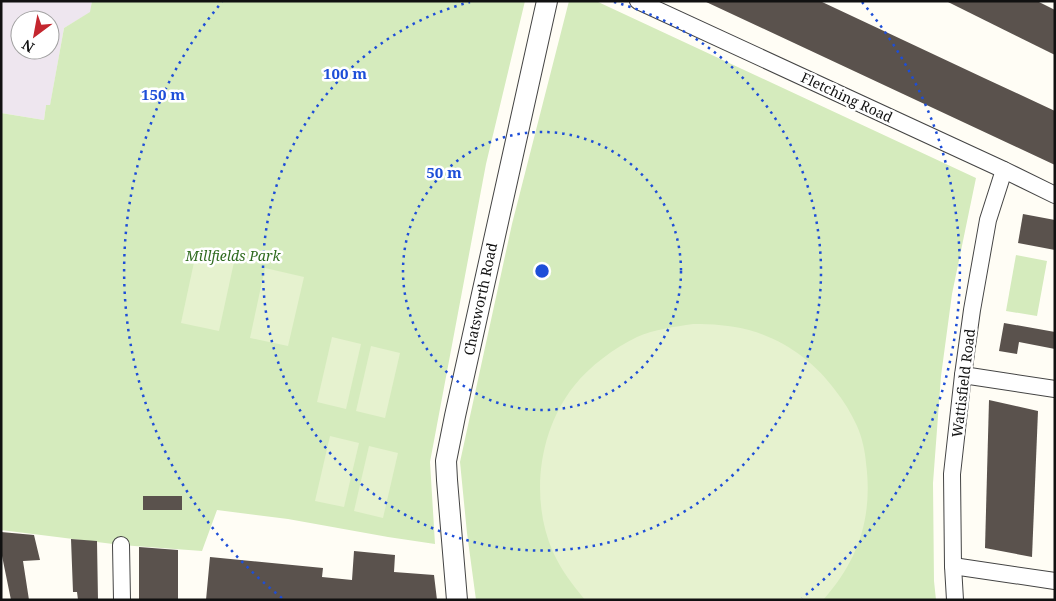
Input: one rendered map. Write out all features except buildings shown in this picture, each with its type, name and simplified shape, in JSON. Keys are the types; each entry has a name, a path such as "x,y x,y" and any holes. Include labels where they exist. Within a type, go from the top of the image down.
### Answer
{"street":[{"name":"Chatsworth Road","path":"457,600 446,461 547,1"},
{"name":"Fletching Road","path":"638,1 1055,195"},
{"name":"Wattisfield Road","path":"955,600 952,566 952,474 963,375 988,220 1004,170"},
{"path":"963,375 1055,389"},
{"path":"121,544 122,600"},
{"path":"952,566 1055,581"}],"shaded area":[{"path":"1,1 92,1 91,12 64,28 60,50 60,10 10,10 10,60 58,60 50,106 46,105 44,120 1,113"}],"green space":[{"name":"Millfields Park","path":"92,1 525,1 486,164 430,462 435,544 288,519 217,510 202,551 121,545 1,530 1,113 44,120 46,105 50,105 58,60 60,60 64,28 90,12"},
{"path":"569,1 596,1 976,178 952,294 941,376 933,483 934,581 936,600 476,600 460,462 512,224"},
{"path":"196,253 234,262 219,331 181,323"},
{"path":"1016,255 1047,261 1037,316 1006,311"},
{"path":"265,268 304,277 288,346 250,338"},
{"path":"693,324 742,328 762,334 786,346 808,361 827,380 850,412 857,426 863,444 868,482 865,519 861,536 846,569 823,600 585,600 556,559 546,532 540,488 541,466 545,445 552,424 562,404 587,371 620,346 651,332"},
{"path":"332,337 361,344 346,409 317,402"},
{"path":"371,346 400,353 385,418 356,411"},
{"path":"330,436 359,443 344,507 315,501"},
{"path":"369,446 398,453 383,518 354,511"}]}
